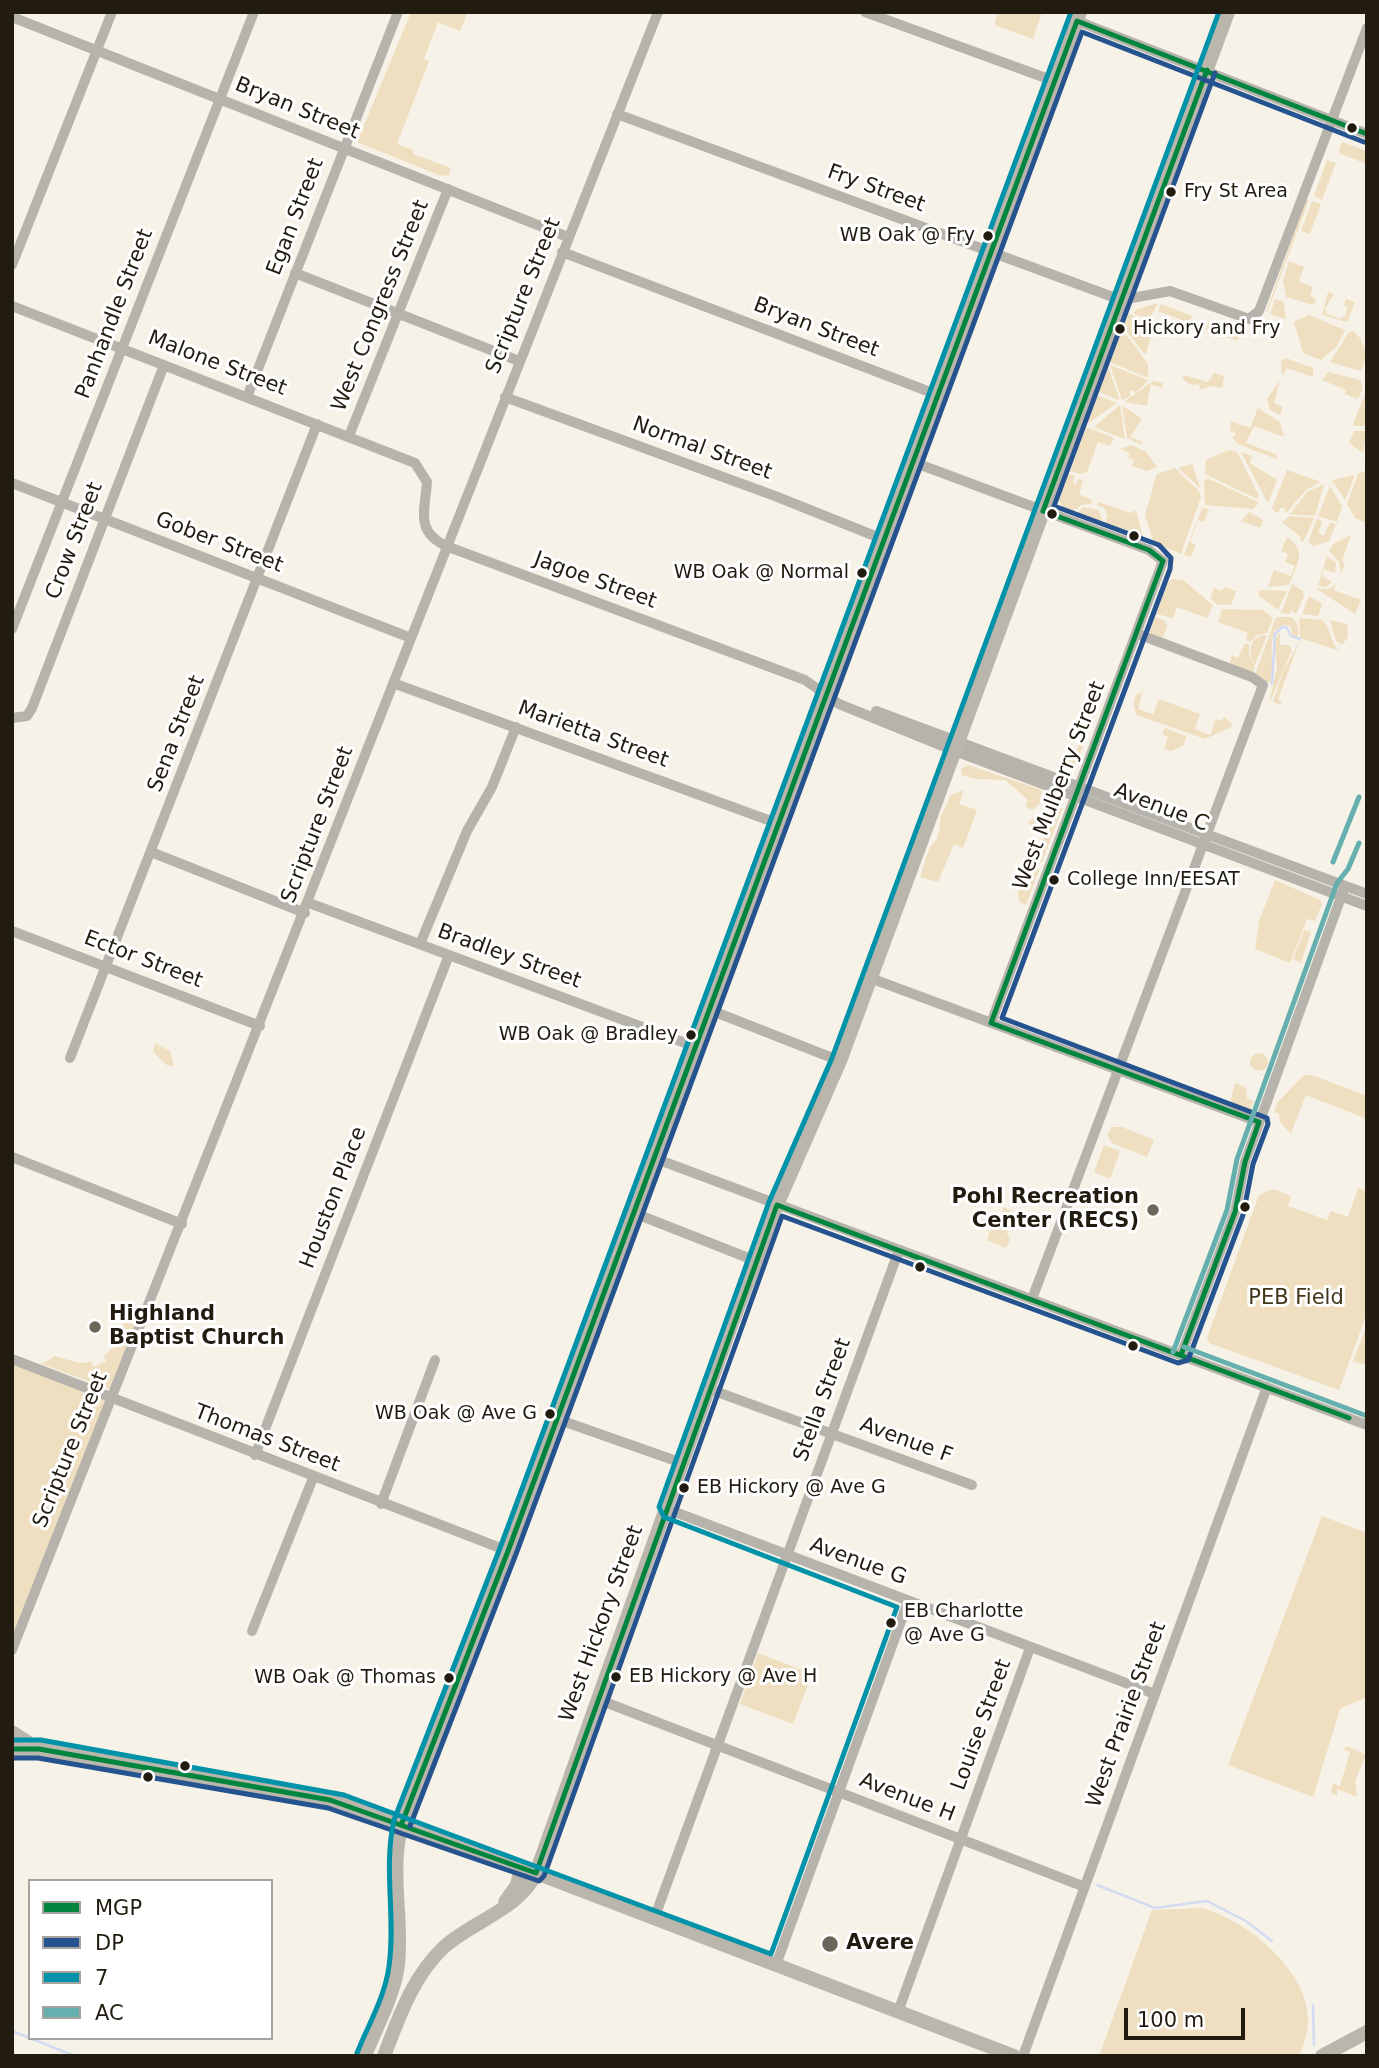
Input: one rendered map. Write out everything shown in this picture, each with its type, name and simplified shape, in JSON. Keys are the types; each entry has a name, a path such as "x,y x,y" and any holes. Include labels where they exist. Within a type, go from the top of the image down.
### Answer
{"main road":[{"name":"West Hickory Street","path":"384,2056 413,1987 444,1948 520,1896 536,1873 756,1261 839,1061 1228,12"},
{"path":"365,2056 396,1976 400,1933 394,1871 402,1823 508,1551 1079,16"},
{"path":"12,1732 39,1749"},
{"path":"12,1749 39,1749 330,1800 402,1823 536,1873 1014,2056"},
{"path":"499,1908 517,1885 521,1868"},
{"path":"396,1976 413,1987"},
{"path":"1322,2056 1367,2032"}],"street":[{"path":"12,265 112,12"},
{"name":"Panhandle Street","path":"12,629 254,12"},
{"name":"Egan Street","path":"247,397 398,12"},
{"name":"Scripture Street","path":"12,1650 307,908 446,547 658,12"},
{"path":"865,12 1054,81"},
{"path":"1079,16 1367,134"},
{"name":"Bryan Street","path":"12,17 568,237"},
{"path":"1121,300 1170,291 1249,319 1257,315 1367,28"},
{"name":"Fry Street","path":"617,114 1121,300"},
{"name":"West Congress Street","path":"349,436 448,190"},
{"name":"Bryan Street","path":"562,252 938,396"},
{"path":"295,273 519,361"},
{"name":"Malone Street","path":"12,306 407,459"},
{"name":"Crow Street","path":"12,718 27,716 32,708 164,365"},
{"name":"Normal Street","path":"505,397 738,482 885,540"},
{"name":"Sena Street","path":"70,1058 317,424"},
{"name":"Jagoe Street","path":"407,459 421,469 427,482 422,512 425,530 446,547 805,680 828,695 842,697 956,747"},
{"path":"913,462 1043,511"},
{"name":"Gober Street","path":"12,483 411,638"},
{"name":"West Mulberry Street","path":"991,1023 1163,561 1155,553 1043,511"},
{"path":"1031,1299 1263,685 1252,677 1138,634"},
{"name":"Marietta Street","path":"393,683 779,824"},
{"path":"420,944 467,831 498,774 516,727"},
{"name":"Avenue C","path":"956,747 1343,891 1367,906"},
{"name":"Bradley Street","path":"151,852 307,908 420,944 696,1047"},
{"path":"1181,1355 1235,1212 1245,1162 1343,891"},
{"name":"Avenue C","path":"1343,891 1367,894"},
{"name":"Ector Street","path":"12,931 260,1026"},
{"name":"Houston Place","path":"255,1455 449,955"},
{"path":"870,978 1259,1122"},
{"path":"709,1010 839,1061"},
{"path":"12,1157 182,1224"},
{"path":"654,1158 1367,1425"},
{"path":"634,1213 756,1261"},
{"name":"Stella Street","path":"654,1919 899,1250"},
{"name":"Thomas Street","path":"12,1359 313,1478 508,1551"},
{"path":"381,1504 435,1360"},
{"name":"West Prairie Street","path":"1023,2056 1267,1387"},
{"name":"Avenue F","path":"709,1389 972,1485"},
{"path":"557,1419 682,1463"},
{"path":"252,1631 313,1478"},
{"name":"Avenue G","path":"667,1509 1155,1694"},
{"path":"776,1965 908,1602"},
{"name":"Louise Street","path":"898,2012 1030,1648"},
{"name":"Avenue H","path":"597,1699 1085,1887"}],"green space":[{"path":"411,12 468,12 460,31 438,22 424,59 429,61 397,144 413,150 413,154 451,168 449,175 441,176 357,142"},
{"path":"998,12 1042,12 1033,39 994,25"},
{"path":"1342,142 1367,151 1367,164 1338,153"},
{"path":"1327,160 1336,163 1322,200 1314,196"},
{"path":"1309,200 1267,313 1306,201"},
{"path":"1312,201 1321,204 1310,234 1301,231"},
{"path":"1289,261 1304,267 1299,281 1313,287 1310,296 1316,299 1314,305 1286,297 1283,280"},
{"path":"1328,292 1334,294 1325,309 1327,314 1340,319 1345,316 1348,307 1344,305 1346,299 1355,302 1347,322 1322,315"},
{"path":"1275,299 1284,302 1286,319 1270,314"},
{"path":"1158,303 1149,320 1133,313 1138,309"},
{"path":"1161,304 1192,316 1190,323 1158,311"},
{"path":"1129,314 1150,322 1157,321 1145,355 1123,327"},
{"path":"1309,315 1345,330 1337,346 1321,360 1303,353 1294,322"},
{"path":"1209,322 1240,334 1237,341 1206,329"},
{"path":"1122,329 1148,364 1148,378 1110,362"},
{"path":"1353,331 1360,338 1367,354 1361,371 1330,362 1349,332"},
{"path":"1286,358 1313,368 1313,377 1287,368 1282,376 1281,361"},
{"path":"1110,365 1148,380 1135,393 1133,390 1129,392 1131,396 1122,400"},
{"path":"1108,366 1119,398 1119,400 1099,392"},
{"path":"1328,372 1360,380 1363,387 1358,399 1345,394 1346,390 1322,380"},
{"path":"1214,373 1224,376 1222,388 1211,386 1200,390 1199,384 1191,385 1183,379 1183,375 1208,382"},
{"path":"1280,380 1274,403 1283,407 1280,415 1270,410 1267,399"},
{"path":"1153,381 1163,383 1162,388 1151,384 1147,406 1124,402"},
{"path":"1367,389 1367,426 1355,426 1353,424"},
{"path":"1097,395 1117,403 1089,423 1087,422"},
{"path":"1120,405 1125,439 1094,427"},
{"path":"1122,405 1142,419 1130,437 1143,442 1141,445 1127,438"},
{"path":"1258,408 1280,422 1284,437 1254,426 1246,443 1278,455 1276,459 1238,444 1232,437 1236,435 1234,431 1230,432 1231,421 1250,428"},
{"path":"1086,427 1114,438 1110,446 1098,442 1087,472 1080,474 1070,471"},
{"path":"1354,431 1367,431 1363,453 1349,443"},
{"path":"1132,445 1146,452 1157,467 1147,471 1132,466 1134,460 1128,458 1130,453 1120,449"},
{"path":"1229,450 1237,452 1259,496 1257,499 1205,474 1206,460"},
{"path":"1241,452 1252,456 1250,463 1277,480 1268,503"},
{"path":"1192,464 1201,489 1178,468"},
{"path":"1175,468 1199,491 1201,497 1181,554 1154,543 1145,515 1157,474"},
{"path":"1287,470 1321,482 1306,490 1286,513 1284,508 1275,512 1272,508"},
{"path":"1367,470 1366,523 1355,518 1347,504 1358,474"},
{"path":"1068,474 1075,476 1073,483 1076,484 1079,478 1083,481 1079,494 1092,500 1091,504 1082,505 1072,512 1064,510 1059,500"},
{"path":"1355,475 1345,500 1332,480"},
{"path":"1207,478 1259,503 1253,509 1205,505 1204,481"},
{"path":"1324,484 1315,516 1290,514 1307,492"},
{"path":"1330,486 1342,506 1337,522 1318,516"},
{"path":"1099,502 1131,513 1136,510 1144,540 1133,536 1134,532 1128,530 1127,533 1106,526 1108,516 1103,507 1097,506"},
{"path":"1084,507 1099,510 1103,524 1076,514"},
{"path":"1202,508 1209,509 1204,522 1198,520 1190,542 1196,545 1191,557 1184,555"},
{"path":"1249,512 1263,520 1260,528 1241,521"},
{"path":"1290,516 1314,518 1303,542 1301,537 1282,522"},
{"path":"1317,518 1322,522 1318,533 1324,536 1330,522 1336,524 1329,541 1314,546 1308,542"},
{"path":"1351,535 1342,561 1345,564 1341,574 1339,562 1329,551 1333,544"},
{"path":"1287,537 1299,553 1297,565 1289,585 1268,587 1274,570 1291,576 1295,566 1285,562 1288,554 1281,551"},
{"path":"1327,556 1336,563 1335,573 1324,569 1322,576 1332,582 1326,587 1318,586"},
{"path":"1173,579 1183,580 1213,605 1207,618 1177,607 1173,618 1156,614 1168,582"},
{"path":"1336,583 1334,590 1361,600 1355,614 1317,589 1329,589"},
{"path":"1292,584 1303,591 1304,596 1296,614 1290,609 1291,614 1281,613"},
{"path":"1224,587 1236,591 1231,605 1218,605 1210,598 1214,588 1222,591"},
{"path":"1260,590 1287,591 1278,610 1258,595"},
{"path":"1309,596 1322,604 1318,616 1302,614"},
{"path":"1222,609 1263,610 1273,618 1267,633 1257,635 1250,642 1246,640 1248,633 1218,622"},
{"path":"1155,617 1164,620 1167,626 1162,639 1149,634"},
{"path":"1276,617 1292,617 1298,632 1297,638 1292,636 1291,627 1285,625 1275,630 1271,683 1254,677"},
{"path":"1299,618 1322,620 1334,645 1340,651 1300,638"},
{"path":"1330,620 1347,624 1348,637 1342,645 1336,641"},
{"path":"1280,632 1280,645 1289,645 1292,650 1269,704 1277,667 1274,642"},
{"path":"1267,635 1255,665 1251,646 1256,638"},
{"path":"1300,640 1278,699 1282,702 1281,705 1273,702 1283,672"},
{"path":"1245,643 1249,645 1249,655 1255,666 1251,676 1230,664 1232,655 1238,658"},
{"path":"1144,687 1138,709 1153,714 1159,699 1200,714 1195,729 1210,735 1216,719 1220,721 1225,717 1232,724 1231,727 1205,739 1137,715 1133,704 1137,693 1141,694"},
{"path":"1085,704 1096,711 1075,768 1074,763 1063,765 1064,753 1074,756 1089,717 1081,713"},
{"path":"1165,728 1187,736 1183,746 1171,751 1164,749 1168,737 1162,734"},
{"path":"968,765 1042,790 1039,805 1032,810 1025,806 1028,800 1005,780 976,779 962,775 961,769"},
{"path":"964,790 959,804 977,810 963,848 954,844 938,882 920,877 929,849 938,837 941,816 951,795"},
{"path":"1053,801 1057,804 1040,834 1028,823 1033,817 1044,820 1042,812"},
{"path":"1063,807 1041,862 1037,857 1051,822"},
{"path":"1033,866 1039,870 1026,905 1020,902 1018,893"},
{"path":"1275,880 1320,900 1322,904 1315,921 1307,919 1290,963 1255,949 1259,921"},
{"path":"1304,930 1311,932 1301,963 1293,959"},
{"path":"155,1043 170,1051 174,1066 168,1066 153,1052"},
{"path":"1259,1053 1265,1056 1268,1062 1265,1068 1259,1071 1253,1068 1250,1062 1253,1056"},
{"path":"1304,1075 1312,1075 1367,1096 1367,1119 1306,1095 1291,1133 1284,1127 1279,1114 1274,1112 1278,1102"},
{"path":"1235,1083 1246,1087 1247,1098 1253,1101 1250,1111 1230,1103"},
{"path":"1112,1127 1122,1127 1154,1140 1147,1157 1112,1143 1107,1134"},
{"path":"1104,1145 1120,1151 1110,1179 1094,1172"},
{"name":"PEB Field","path":"1358,1188 1367,1191 1367,1313 1339,1390 1209,1343 1207,1338 1259,1195 1273,1189 1291,1196 1288,1206 1327,1220 1331,1211 1348,1217"},
{"path":"1003,1207 1014,1212 1007,1233 1010,1239 1006,1248 987,1240 995,1218 1000,1220"},
{"path":"125,1320 137,1324 115,1391 42,1364 55,1356 79,1363 91,1362 94,1367 106,1361 104,1356 114,1347"},
{"path":"1367,1325 1367,1366 1353,1361"},
{"path":"12,1360 112,1398 12,1651"},
{"path":"1322,1516 1367,1533 1367,1697 1340,1709 1313,1797 1228,1765"},
{"path":"758,1653 812,1674 793,1724 740,1704"},
{"path":"1347,1746 1366,1755 1355,1781 1357,1797 1337,1789 1337,1796 1331,1792 1333,1784 1340,1786 1350,1752 1344,1750"},
{"path":"1203,1908 1247,1930 1268,1946 1286,1965 1299,1986 1307,2009 1307,2033 1298,2056 1099,2056 1152,1910"}],"waterway":[{"path":"1272,684 1275,634 1282,627 1287,628 1291,636 1300,639"},
{"path":"1097,1885 1155,1908 1207,1901 1246,1921 1272,1941"},
{"path":"1313,2005 1314,2045"},
{"path":"12,2031 28,2037"},
{"path":"35,2040 75,2056"}],"transit line":[{"name":"7","path":"357,2053 380,2000 389,1966 389,1875 394,1820 500,1548 1071,12"},
{"name":"7","path":"12,1740 41,1740 344,1795 771,1954 897,1607 664,1517 659,1507 769,1202 832,1058 1219,12"},
{"name":"MGP","path":"402,1823 508,1551 1077,21 1367,134"},
{"name":"DP","path":"410,1826 516,1554 1082,32 1364,142"},
{"name":"MGP","path":"1043,511 1207,70"},
{"name":"DP","path":"12,1758 38,1758 328,1808 539,1881 544,1876 782,1216 1178,1363 1188,1360 1243,1215 1253,1164 1268,1124 1267,1118 1002,1018 1170,569 1171,558 1159,545 1054,506 1215,73"},
{"name":"MGP","path":"1043,511 1149,550 1163,561"},
{"name":"MGP","path":"991,1023 1163,561"},
{"name":"AC","path":"1333,862 1359,797"},
{"name":"AC","path":"1173,1352 1227,1210 1237,1159 1337,883 1348,869 1359,843"},
{"name":"MGP","path":"991,1023 1259,1122"},
{"name":"MGP","path":"1181,1355 1235,1212 1245,1162 1259,1122"},
{"name":"MGP","path":"12,1749 39,1749 330,1800 536,1873 777,1205 1349,1418"},
{"name":"AC","path":"1184,1347 1367,1416"}],"place":[{"name":"Fry St Area","path":"1171,192"},
{"name":"WB Oak @ Fry","path":"988,236"},
{"name":"Hickory and Fry","path":"1120,329"},
{"name":"WB Oak @ Normal","path":"862,573"},
{"name":"College Inn/EESAT","path":"1054,880"},
{"name":"WB Oak @ Bradley","path":"691,1035"},
{"name":"Pohl Recreation Center (RECS)","path":"1153,1210"},
{"name":"Highland Baptist Church","path":"95,1327"},
{"name":"WB Oak @ Ave G","path":"550,1414"},
{"name":"EB Hickory @ Ave G","path":"684,1488"},
{"name":"EB Charlotte @ Ave G","path":"891,1623"},
{"name":"EB Hickory @ Ave H","path":"616,1677"},
{"name":"WB Oak @ Thomas","path":"449,1678"},
{"name":"Avere","path":"830,1944"}]}
